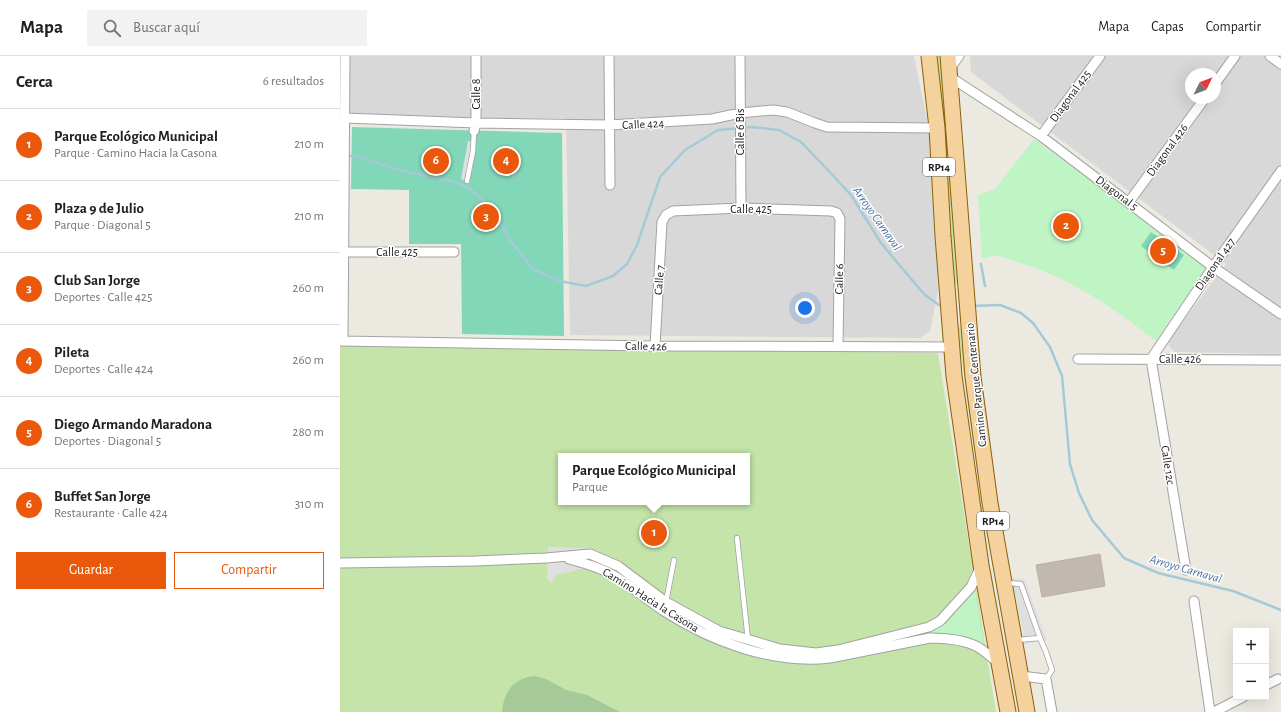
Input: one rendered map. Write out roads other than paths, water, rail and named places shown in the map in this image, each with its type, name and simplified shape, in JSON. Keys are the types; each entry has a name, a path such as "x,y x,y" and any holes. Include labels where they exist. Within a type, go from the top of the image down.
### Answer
{"main road":[{"name":"Camino Parque Centenario","path":"929,56 937,128 946,278 954,376 981,565 1008,712"},
{"name":"Camino Parque Centenario","path":"951,64 973,377 988,487 1027,712"}],"street":[{"path":"341,341 341,252 345,145 345,56"},
{"name":"Calle 8","path":"475,127 476,56"},
{"path":"609,56 610,185"},
{"name":"Calle 6 Bis","path":"740,56 740,208"},
{"name":"Diagonal 425","path":"1041,136 1100,56"},
{"path":"1221,76 1235,56"},
{"path":"1270,56 1281,64"},
{"name":"Diagonal 5","path":"951,64 1041,136 1213,267 1281,314"},
{"name":"Diagonal 426","path":"1129,202 1201,104"},
{"name":"Calle 424","path":"345,118 475,127 610,126 712,120 773,110 787,112 815,123 832,127 937,128"},
{"name":"Diagonal 427","path":"1151,359 1213,267 1281,171"},
{"name":"Calle 425","path":"666,215 673,211 740,208 831,210 837,213"},
{"name":"Calle 6","path":"837,213 840,220 838,346"},
{"name":"Calle 7","path":"654,346 662,222 666,215"},
{"name":"Calle 425","path":"341,252 454,252"},
{"name":"Calle 426","path":"341,341 654,346 838,346 951,340"},
{"name":"Calle 426","path":"1078,359 1281,360"},
{"name":"Calle 12c","path":"1151,359 1186,570"},
{"name":"Camino Hacia la Casona","path":"340,563 468,561 564,557 590,554 618,566 669,607 745,642 780,649 834,654 930,638 955,639 977,646 999,663"},
{"name":"Camino Hacia la Casona","path":"834,654 929,627 940,620 971,587 981,565"},
{"path":"1194,601 1210,712"},
{"path":"1021,676 1046,679 1052,712"},
{"path":"1269,684 1278,679"},
{"path":"1214,712 1237,700"}],"lane":[{"path":"467,181 473,151 475,127"},
{"path":"737,538 745,642"},
{"path":"669,607 674,560"},
{"path":"1004,583 1021,584 1052,670 1046,679"},
{"path":"1015,641 1040,638"}],"water":[{"path":"507,146 513,151 511,163 517,172 514,178 505,171 499,153 504,147"}],"waterway":[{"name":"Arroyo Carnaval","path":"346,156 355,156 403,171 453,181 470,189 491,208 509,239 533,269 560,281 586,286 613,276 627,264 637,245 660,177 685,150 718,130 752,127 779,130 801,142 826,168 851,195 881,243 912,280 925,295 939,305 943,306"},
{"path":"981,264 985,286"},
{"name":"Arroyo Carnaval","path":"972,306 1000,305 1021,313 1033,323 1050,347 1062,376 1070,464 1079,493 1092,520 1124,558 1158,573 1233,591 1281,610"}],"place":[{"name":"Buffet San Jorge","path":"436,161"},
{"name":"Pileta","path":"506,161"},
{"name":"Club San Jorge","path":"486,217"},
{"name":"Plaza 9 de Julio","path":"1066,226"},
{"name":"Diego Armando Maradona","path":"1163,251"},
{"name":"Parque Ecológico Municipal","path":"654,533"}]}
